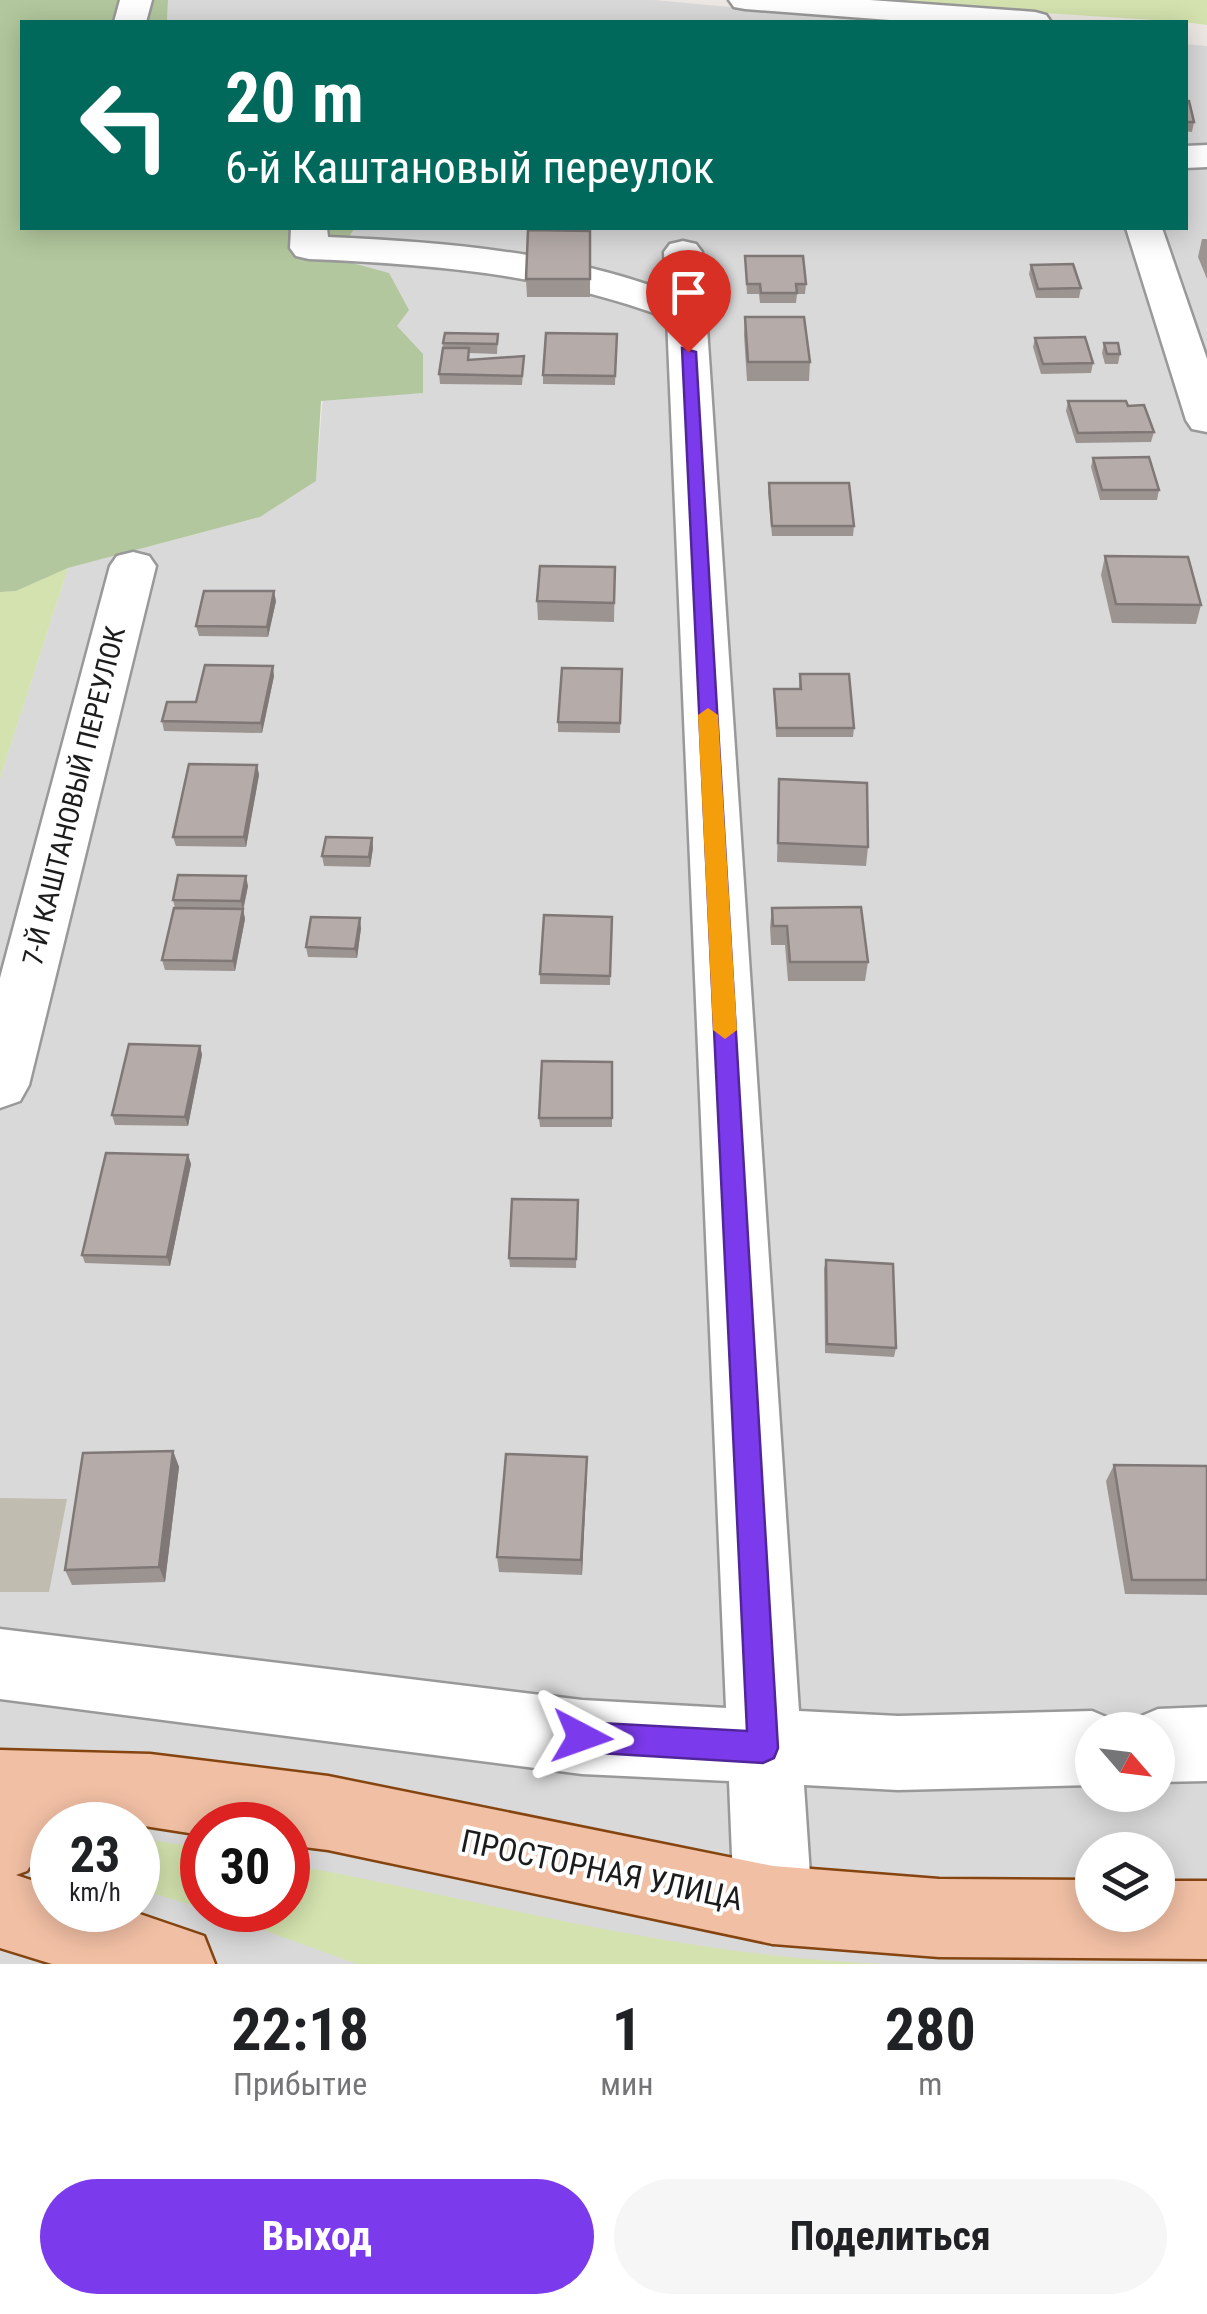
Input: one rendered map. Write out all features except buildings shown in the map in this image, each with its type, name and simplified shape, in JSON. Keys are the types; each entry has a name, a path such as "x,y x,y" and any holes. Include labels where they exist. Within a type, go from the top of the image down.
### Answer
{"main road":[{"name":"ПРОСТОРНАЯ УЛИЦА","path":"32,1788 150,1792 328,1813 772,1905 939,1918 1207,1920"},
{"path":"0,1844 32,1788"},
{"path":"10,1901 176,1964"}],"street":[{"path":"745,0 1009,20"},
{"path":"309,230 309,248 429,251 539,268 626,287 686,312"},
{"path":"1145,230 1207,420"},
{"path":"682,252 772,1905"},
{"name":"7-Й КАШТАНОВЫЙ ПЕРЕУЛОК","path":"0,1085 133,566"},
{"path":"0,1664 582,1737 898,1753 1075,1748"},
{"path":"1175,1745 1207,1744"}],"shaded area":[{"path":"168,0 655,0 866,20 167,20"},
{"path":"1188,44 1207,46 1207,1964 0,1964 0,778 68,568 260,517 316,481 334,258 354,230 1188,230"},
{"path":"0,1498 67,1499 49,1592 0,1592"}],"green space":[{"path":"0,0 168,0 167,20 20,20 20,230 354,230 334,258 389,273 409,310 397,326 423,354 423,393 321,401 316,481 260,517 68,568 16,591 0,592"},
{"path":"837,0 1207,0 1207,25 1188,20"},
{"path":"68,568 0,778 0,592 16,591"},
{"path":"160,1841 180,1845 180,1901 160,1896"},
{"path":"310,1869 660,1939 735,1951 886,1964 357,1964 269,1932 310,1932"}],"slow traffic":[{"path":"708,715 725,1030"}],"route":[{"path":"582,1737 763,1748 688,352"}]}
